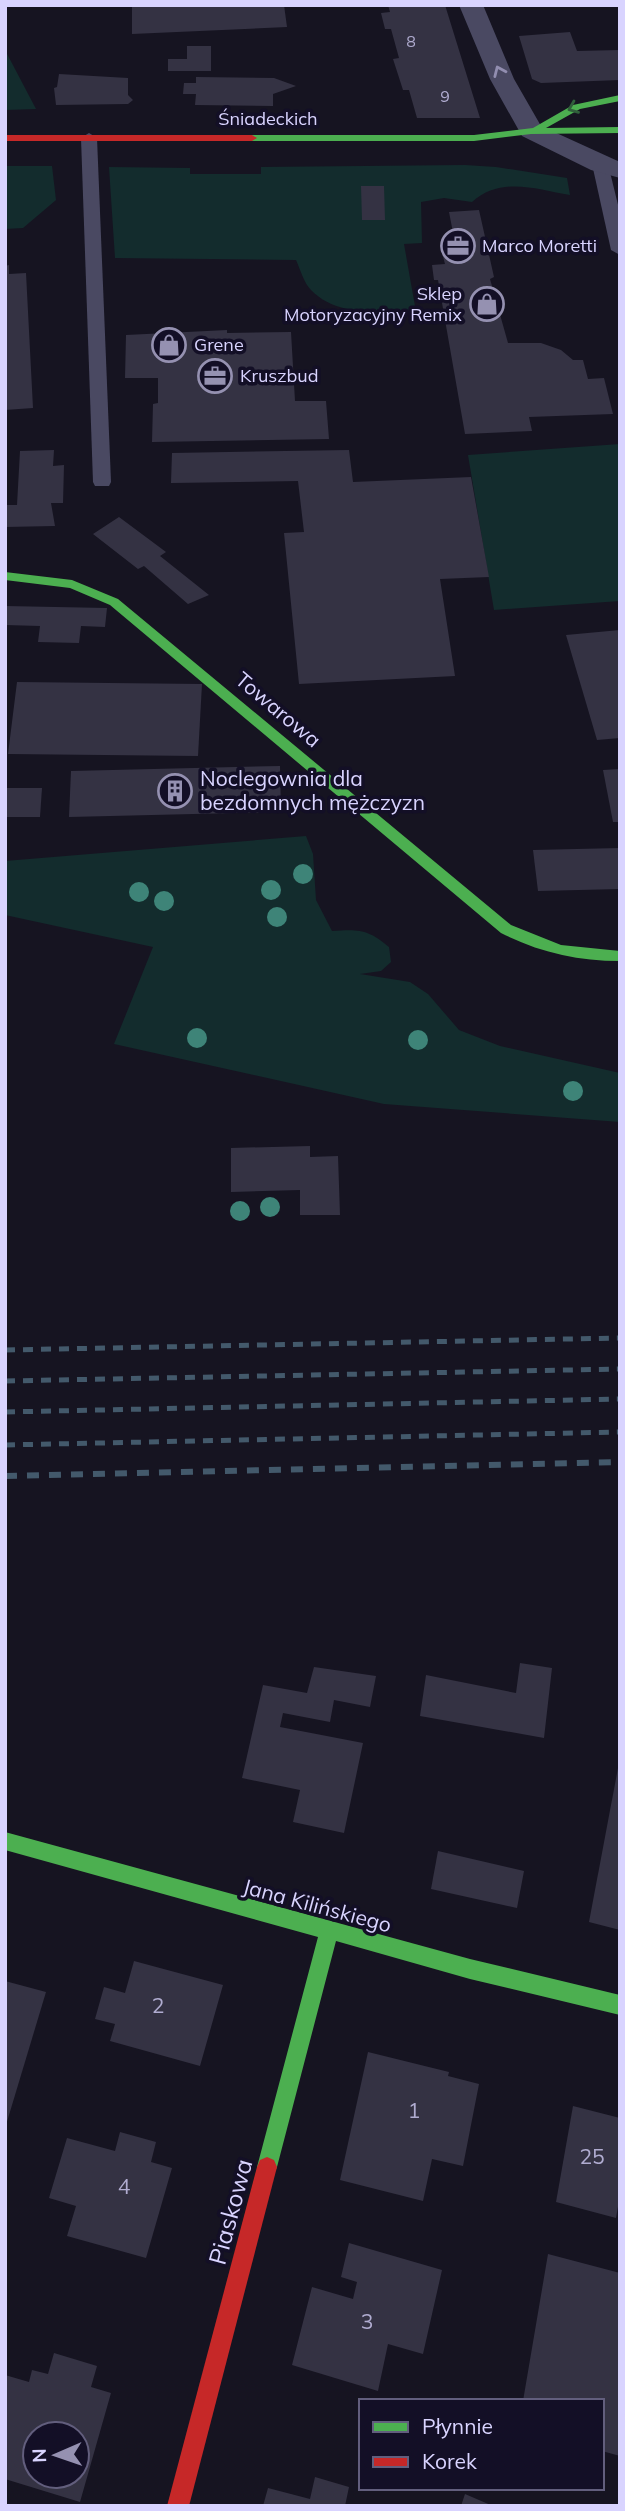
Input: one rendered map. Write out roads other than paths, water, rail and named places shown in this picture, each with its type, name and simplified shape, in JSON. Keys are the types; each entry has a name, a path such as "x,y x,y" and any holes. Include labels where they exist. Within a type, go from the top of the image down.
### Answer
{"street":[{"path":"471,5 502,79 531,131 610,167"},
{"path":"531,131 572,107 601,99 620,98"},
{"name":"Śniadeckich","path":"5,138 451,139 531,131 620,130"},
{"name":"Towarowa","path":"5,576 72,584 114,602 506,929 534,945 566,955 620,956"},
{"name":"Jana Kilińskiego","path":"5,1841 470,1969 620,2005"},
{"name":"Piaskowa","path":"178,2506 330,1931"}],"lane":[{"path":"89,138 102,482"},
{"path":"610,167 620,250"}],"railway":[{"path":"5,1350 620,1338"},
{"path":"5,1381 620,1369"},
{"path":"5,1412 620,1399"},
{"path":"5,1445 620,1432"},
{"path":"5,1476 620,1462"}],"place":[{"name":"Marco Moretti","path":"458,246"},
{"name":"Sklep Motoryzacyjny Remix","path":"487,304"},
{"name":"Grene","path":"169,345"},
{"name":"Kruszbud","path":"215,376"},
{"name":"Noclegownia dla bezdomnych mężczyzn","path":"175,791"}]}
